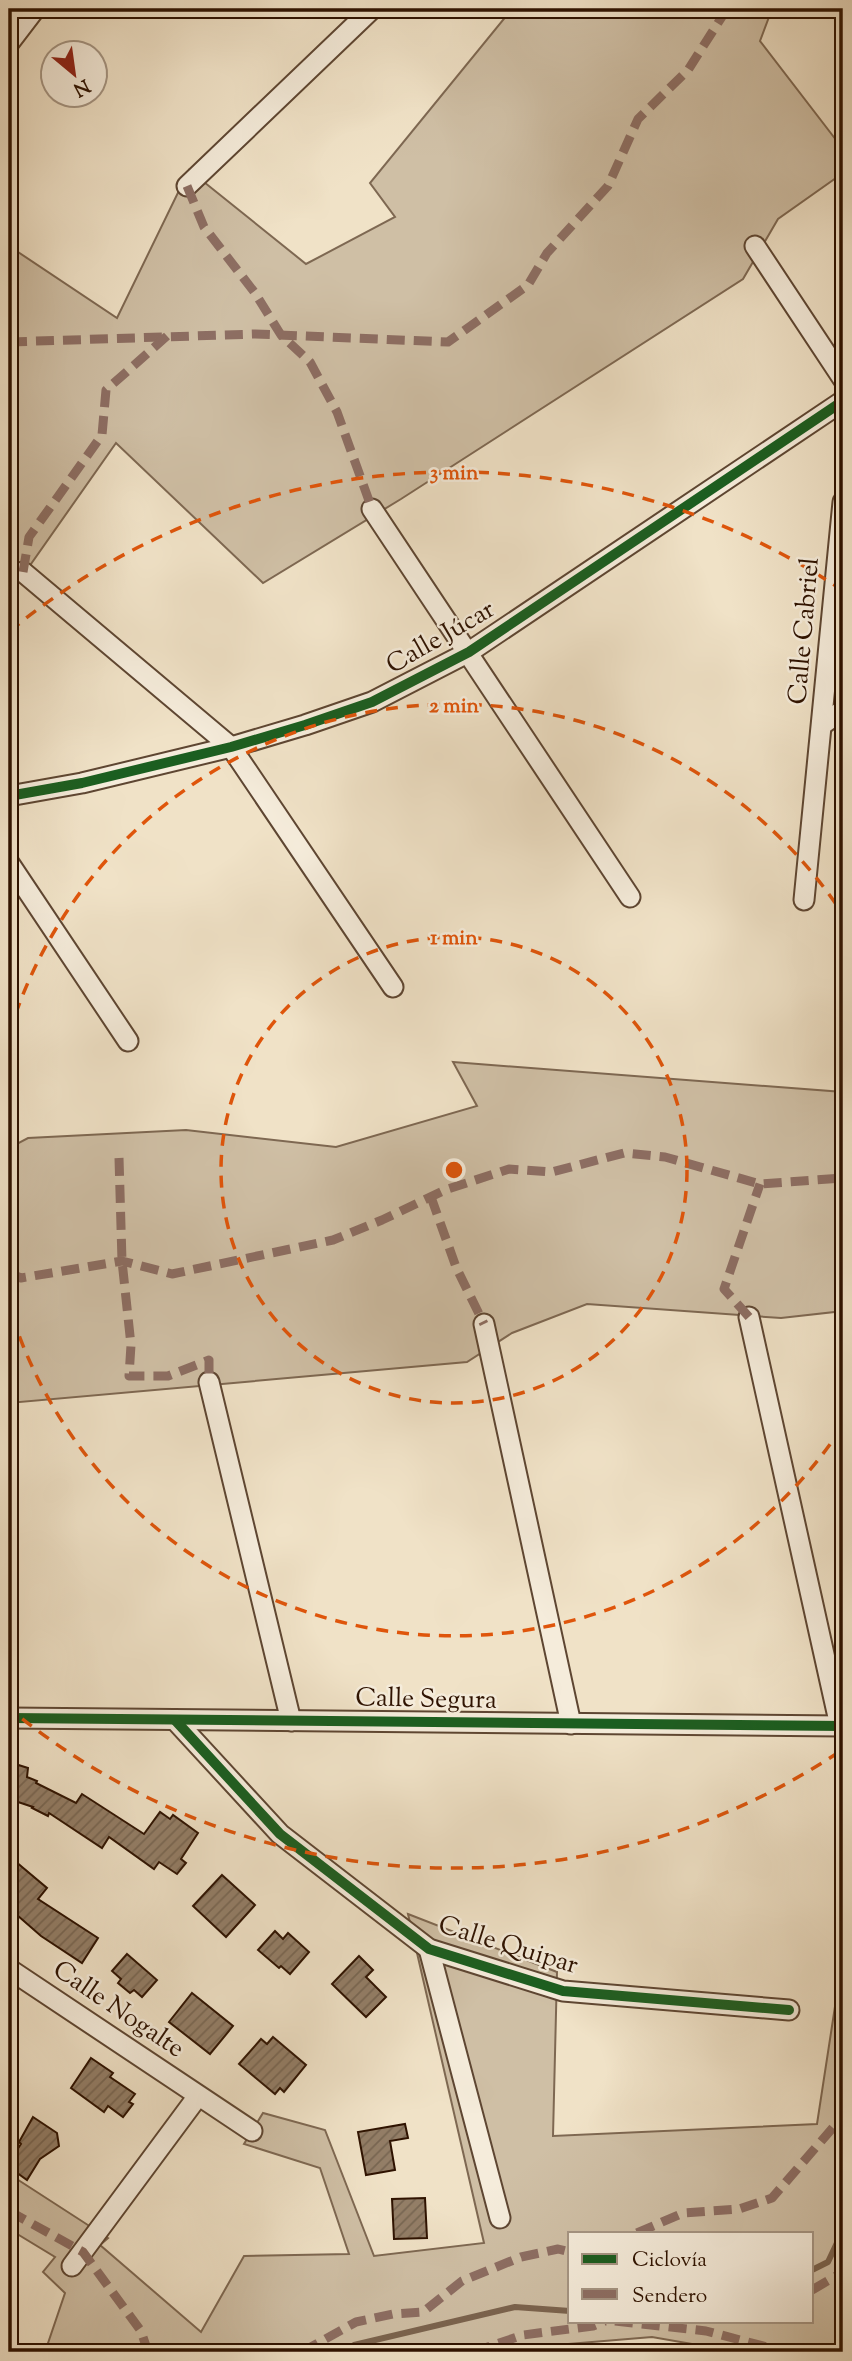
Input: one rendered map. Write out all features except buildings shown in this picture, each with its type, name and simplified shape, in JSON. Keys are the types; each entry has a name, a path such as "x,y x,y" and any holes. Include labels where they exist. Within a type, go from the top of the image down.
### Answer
{"street":[{"path":"9,43 35,9"},
{"path":"187,187 372,9"},
{"path":"755,246 843,379"},
{"name":"Calle Júcar","path":"9,796 82,783 231,747 372,702 469,652 843,401"},
{"name":"Calle Cabriel","path":"804,900 843,502"},
{"name":"Calle Júcar","path":"372,509 630,897"},
{"path":"23,572 231,747 393,986"},
{"name":"Calle Cabriel","path":"823,724 843,710"},
{"path":"9,863 128,1041"},
{"name":"Calle Segura","path":"9,1718 842,1726 750,1317"},
{"path":"484,1324 571,1724"},
{"path":"209,1382 291,1721"},
{"name":"Calle Quipar","path":"175,1720 280,1834 429,1949 563,1991 789,2010"},
{"name":"Calle Quipar","path":"429,1949 500,2218"},
{"name":"Calle Nogalte","path":"9,1969 252,2131"},
{"path":"72,2266 198,2095"}],"shaded area":[{"path":"512,9 772,9 760,41 843,149 843,173 778,219 743,279 401,499 263,583 116,443 19,581 9,532 9,246 117,318 189,170 306,264 395,217 370,183"},
{"path":"453,1062 843,1092 843,1311 781,1318 587,1304 512,1333 467,1362 9,1403 9,1148 28,1138 186,1130 336,1147 477,1106"},
{"path":"408,1914 557,1972 553,2136 817,2124 836,2000 843,2001 843,2352 738,2352 652,2337 496,2352 45,2352 65,2293 43,2272 55,2257 9,2229 9,2174 108,2238 100,2245 201,2332 244,2256 349,2254 320,2168 244,2144 263,2113 325,2130 374,2256 484,2243"}],"waterway":[{"path":"843,2200 843,2213"},
{"path":"814,2269 828,2262 843,2230"},
{"path":"342,2352 354,2345 515,2307 568,2311"}],"marked path":[{"path":"9,342 255,334 448,342 528,285 547,253 608,186 638,119 688,70 725,12 724,9"},
{"path":"187,186 204,227 255,293 281,335 310,362 337,412 372,509"},
{"path":"23,572 29,537 102,435 106,390 167,336"},
{"path":"9,1273 21,1278 122,1261 172,1274 333,1240 445,1190 509,1169 552,1172 624,1153 665,1157 760,1184 843,1178"},
{"path":"119,1158 122,1261 131,1345 129,1376 168,1376 209,1360 209,1382"},
{"path":"749,1317 724,1289 760,1184"},
{"path":"431,1197 456,1267 484,1324"},
{"path":"639,2232 683,2213 739,2209 772,2198 843,2116"},
{"path":"9,2211 83,2252 141,2331 148,2352"},
{"path":"302,2352 356,2322 393,2314 423,2312 462,2281 521,2257 558,2249 568,2252"},
{"path":"814,2289 843,2272"},
{"path":"473,2352 523,2335 593,2326 603,2322"},
{"path":"624,2322 706,2331 786,2352"},
{"path":"836,2352 843,2348"}],"cycle path":[{"path":"9,796 82,783 231,747 372,702 469,652 843,401"},
{"path":"9,1718 843,1726"},
{"path":"175,1720 280,1834 429,1949 563,1991 789,2010"}]}
